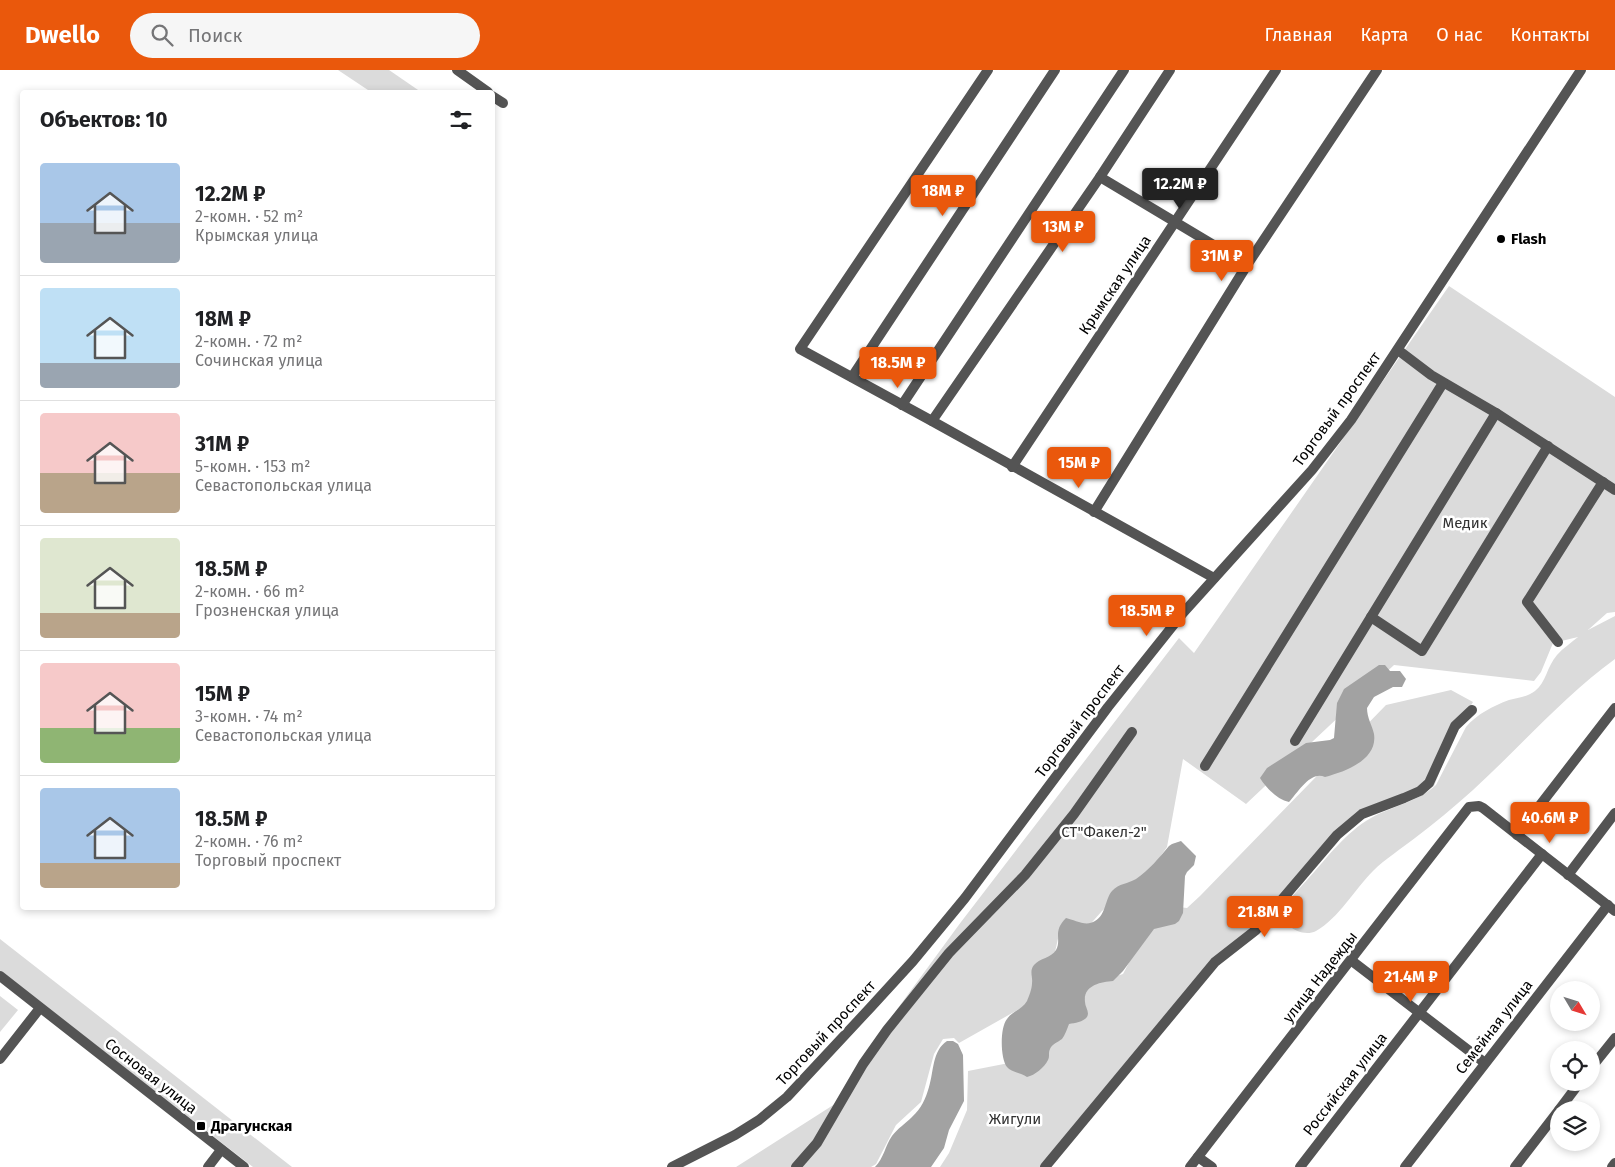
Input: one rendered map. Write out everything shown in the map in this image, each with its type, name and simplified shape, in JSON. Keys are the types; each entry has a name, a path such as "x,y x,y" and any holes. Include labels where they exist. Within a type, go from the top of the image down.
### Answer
{"street":[{"path":"457,70 485,90"},
{"path":"988,70 800,349 1214,578"},
{"path":"852,377 1055,70"},
{"path":"902,405 1124,70"},
{"path":"932,421 1100,177 1170,70"},
{"name":"Крымская улица","path":"1012,466 1276,70"},
{"path":"1094,512 1248,265 1377,70"},
{"name":"Торговый проспект","path":"672,1167 735,1135 773,1109 787,1097 913,961 965,898 1108,707 1183,613 1312,470 1351,420 1582,70"},
{"path":"495,98 503,103"},
{"path":"1100,177 1248,265"},
{"path":"1398,350 1414,364 1443,383 1496,413 1615,490"},
{"path":"1205,766 1443,383"},
{"path":"1296,741 1496,413"},
{"path":"1371,617 1422,651 1548,446"},
{"path":"1558,642 1527,602 1603,482"},
{"path":"1611,908 1517,835 1615,708"},
{"path":"1045,1167 1215,962 1256,930 1336,835 1362,814 1420,791 1429,783 1456,726 1472,710"},
{"path":"796,1167 817,1143 863,1064 887,1030 949,953 1025,874 1074,814 1132,732"},
{"name":"улица Надежды","path":"1190,1167 1352,961 1466,811 1474,806 1483,808 1517,835"},
{"path":"1568,874 1615,813"},
{"name":"Российская улица","path":"1300,1167 1542,854"},
{"name":"Семейная улица","path":"1405,1167 1611,908"},
{"path":"1352,961 1486,1063"},
{"name":"Сосновая улица","path":"0,976 244,1167"},
{"path":"0,1059 40,1008"},
{"path":"1600,1057 1615,1038"},
{"path":"1514,1167 1550,1121"},
{"path":"208,1167 222,1150"},
{"path":"1198,1157 1212,1167"},
{"path":"1612,1167 1615,1163"}],"green space":[{"path":"338,70 389,70 418,90 368,90"},
{"name":"Медик","path":"1449,286 1615,397 1615,612 1607,613 1588,630 1615,616 1615,659 1578,689 1466,796 1430,827 1388,858 1366,878 1332,919 1316,931 1309,933 1301,932 1287,925 1285,909 1293,896 1329,855 1345,838 1371,818 1421,796 1436,785 1470,722 1497,705 1526,696 1539,688 1557,655 1578,637 1553,643 1541,672 1534,681 1394,665 1246,804 1183,759 1167,847 1158,860 1142,880 1102,911 1086,929 1059,934 1055,952 1037,999 959,1043 954,1038 943,1039 934,1054 921,1102 896,1125 876,1164 871,1167 736,1167 838,1102 876,1038 961,922 1179,638 1194,653"},
{"name":"Жигули","path":"1451,690 1473,702 1457,728 1434,786 1414,798 1366,817 1338,840 1215,967 1050,1167 940,1167 949,1153 967,1110 968,1071 1009,1063 1047,1050 1085,989 1094,979 1110,978 1123,974 1134,953 1170,906 1187,908 1200,896 1386,705"},
{"path":"0,939 292,1167 253,1167 0,971"},
{"path":"0,996 18,1010 0,1032"}],"shaded area":[{"path":"1379,665 1385,665 1390,671 1400,671 1406,679 1402,687 1393,687 1374,697 1367,708 1374,734 1374,743 1371,751 1365,758 1350,768 1325,777 1320,776 1310,779 1289,802 1273,793 1260,778 1267,768 1306,743 1334,738 1337,703 1344,689"},
{"path":"1181,841 1196,856 1194,865 1185,876 1183,913 1179,921 1175,924 1154,929 1123,971 1113,981 1103,982 1090,988 1085,996 1087,1017 1081,1021 1069,1024 1062,1039 1049,1050 1048,1060 1039,1071 1027,1077 1009,1069 1005,1063 1002,1050 1002,1035 1005,1023 1009,1016 1027,1001 1032,988 1031,972 1033,967 1056,950 1058,946 1058,931 1062,923 1066,918 1084,923 1095,921 1101,915 1110,894 1115,888 1136,879 1150,868 1169,846"},
{"path":"947,1041 953,1041 958,1044 963,1055 964,1101 949,1130 944,1148 931,1167 875,1167 892,1136 915,1114 923,1103 929,1087 936,1056 942,1045"}],"place":[{"name":"Flash","path":"1501,239"},
{"name":"Драгунская","path":"201,1126"}],"park label":[{"name":"СТ\"Факел-2\"","path":"1104,832"}]}
